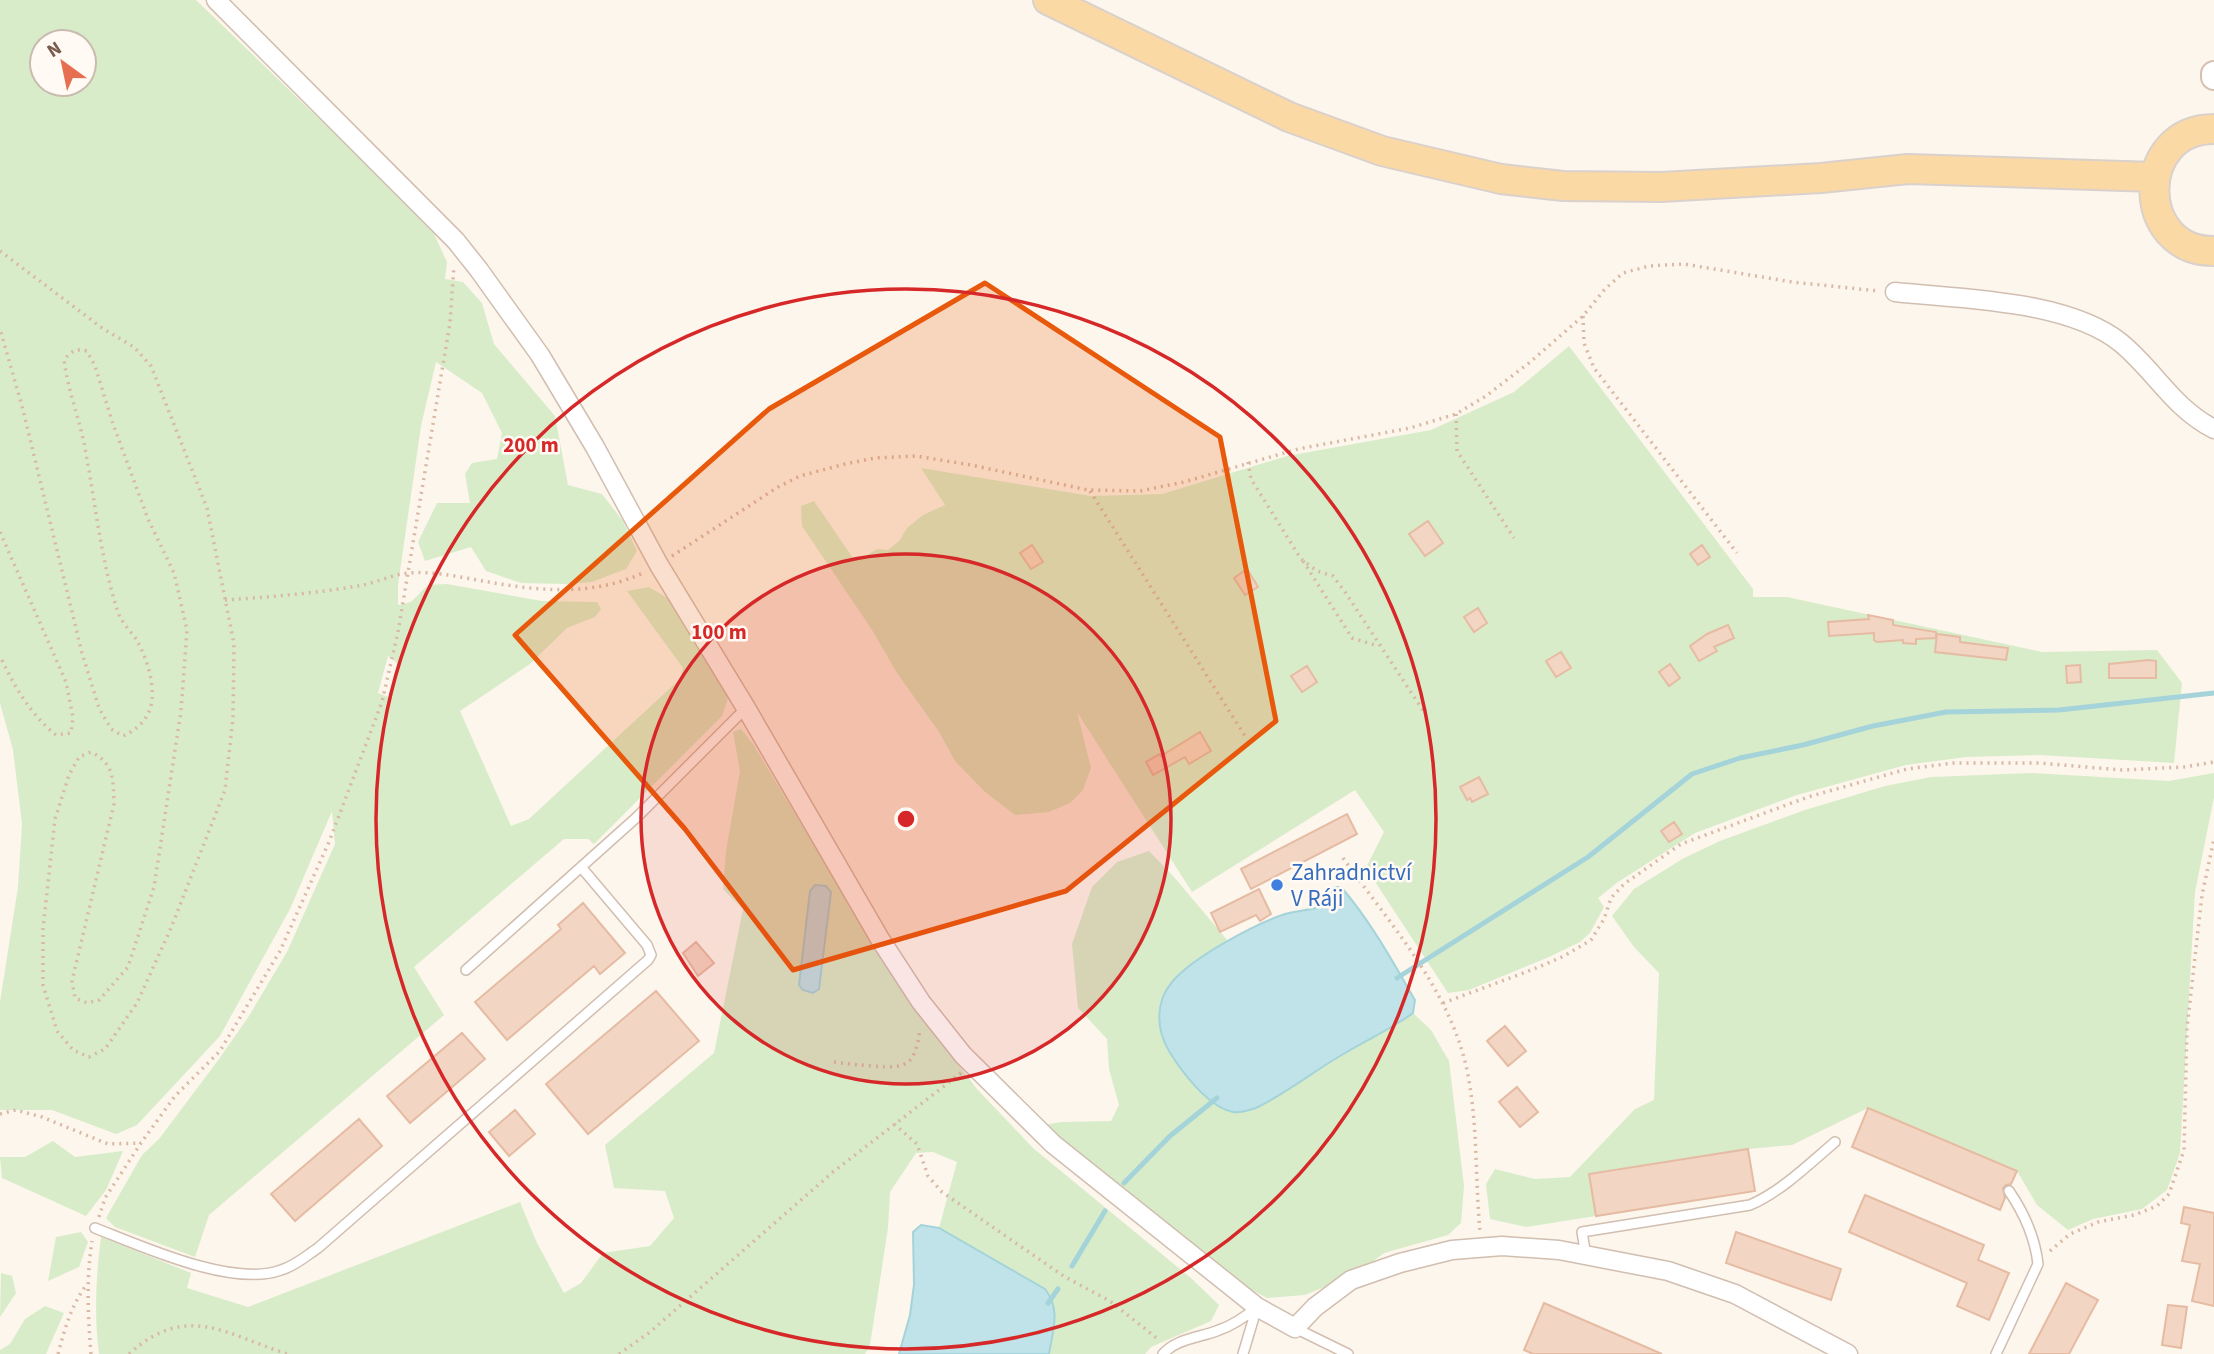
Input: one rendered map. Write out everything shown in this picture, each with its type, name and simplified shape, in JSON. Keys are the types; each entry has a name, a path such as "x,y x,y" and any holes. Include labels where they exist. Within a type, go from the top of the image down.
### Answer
{"main road":[{"path":"1048,0 1289,117 1382,151 1501,179 1563,186 1661,187 1821,178 1908,169 2154,177"},
{"path":"2214,129 2196,131 2174,144 2165,153 2154,177 2154,203 2165,227 2184,244 2196,249 2214,251"}],"street":[{"path":"216,0 456,242 479,270 540,355 595,447 659,565 746,708 880,939 921,1002 963,1055 1053,1144 1257,1307 1295,1328 1315,1307 1350,1280 1413,1259 1452,1250 1525,1247 1559,1250 1668,1271 1735,1294 1848,1354"},
{"path":"1895,292 2032,308 2065,315 2095,326 2141,362 2195,419 2214,429"}],"lane":[{"path":"466,970 637,817 746,708"},
{"path":"94,1228 186,1262 242,1273 279,1271 307,1255 648,960 651,955 647,945 581,867"},
{"path":"1586,1256 1582,1232 1750,1205 1764,1199 1835,1142"},
{"path":"1996,1354 2038,1264 2027,1224 2009,1191"},
{"path":"1166,1351 1239,1322 1257,1307"},
{"path":"1243,1354 1257,1307"},
{"path":"1295,1328 1348,1354"}],"path":[{"path":"91,1354 87,1311 89,1262 94,1228 105,1198 175,1097 220,1051 280,951 329,842 382,702 398,632 450,323 456,242"},
{"path":"0,251 102,328 134,347 151,366 207,508 233,644 233,718 225,790 186,891 137,1003 105,1049 89,1057 73,1050 57,1031 43,985 43,929 55,819 69,775 79,757 91,752 102,758 113,775 114,804 72,981 75,998 87,1003 99,1000 128,967 153,887 181,711 187,630 174,573 148,519 95,366 87,351 79,349 69,353 64,360 67,386 86,451 107,576 119,616 137,641 150,671 152,699 148,716 134,731 123,736 111,729 99,708 82,653 22,407 0,329"},
{"path":"225,600 268,598 364,585 408,573 445,574 553,591 615,584 659,565 708,531 800,476 874,458 916,457 971,465 1088,490 1140,492 1184,482 1298,449 1409,428 1456,414 1486,396 1530,363 1583,316 1605,289 1623,273 1649,265 1684,264 1792,282 1895,292"},
{"path":"1583,316 1584,343 1594,368 1737,553"},
{"path":"1456,414 1457,451 1514,538"},
{"path":"1248,462 1251,479 1352,638 1379,646"},
{"path":"1088,490 1245,736"},
{"path":"0,532 66,682 74,717 71,733 57,735 41,723 13,684 0,656"},
{"path":"1301,559 1317,571 1332,576 1345,592 1424,712"},
{"path":"1443,1003 1534,969 1591,940 1604,919 1611,898 1624,884 1681,844 1808,797 1907,769 1953,763 2039,763 2123,770 2184,767 2214,762"},
{"path":"2038,1264 2070,1234 2098,1222 2134,1215 2157,1206 2169,1194 2184,1150 2187,1028 2202,895 2214,839"},
{"path":"1343,858 1436,990 1452,1022 1467,1070 1482,1247"},
{"path":"834,1062 899,1068 909,1062 918,1048 921,1002"},
{"path":"619,1354 650,1332 833,1172 974,1064"},
{"path":"0,1114 16,1110 41,1117 108,1144 141,1143"},
{"path":"894,1124 917,1144 928,1176 942,1192 1065,1277 1110,1301 1166,1351"},
{"path":"58,1354 66,1322 75,1301 88,1282"},
{"path":"129,1354 144,1341 167,1329 193,1324 222,1330 287,1354"}],"highlighted area":[{"path":"985,283 1220,437 1276,721 1066,891 793,970 685,829 515,635 769,409"}],"green space":[{"path":"0,0 196,0 434,234 447,262 445,279 463,282 482,303 494,344 555,416 568,485 602,494 623,521 637,551 626,569 592,582 565,584 521,583 486,571 471,547 425,561 418,542 437,503 470,503 465,474 472,463 497,459 502,433 482,393 436,362 421,426 398,585 398,605 411,602 428,585 447,584 542,601 597,602 601,609 595,617 567,628 530,664 460,711 511,826 529,819 681,678 683,668 627,591 649,587 669,599 728,698 722,716 594,844 588,839 564,839 414,967 444,1015 209,1215 195,1257 115,1227 106,1218 142,1155 159,1139 219,1059 249,1016 287,952 335,844 332,811 290,909 220,1036 137,1125 116,1134 52,1110 0,1110 0,1002 18,887 22,824 13,750 0,703","holes":["388,656 397,663 391,698 378,693"]},
{"path":"1569,346 1753,589 1753,597 1787,597 2042,652 2157,650 2182,683 2174,763 2040,755 1966,757 1906,765 1797,795 1695,833 1618,882 1598,898 1604,907 1590,933 1580,942 1469,990 1448,993 1366,868 1384,832 1355,790 1192,892 1077,712 1091,768 1083,790 1070,803 1049,812 1015,815 984,791 955,761 939,732 897,673 872,630 802,526 801,506 814,501 853,558 859,560 877,549 888,550 899,541 907,528 923,515 945,505 921,468 1091,496 1162,494 1287,456 1431,430 1514,392"},
{"path":"741,729 753,744 897,984 977,1089 1033,1148 1192,1279 1219,1305 1211,1321 1151,1347 1145,1354 1049,1354 1054,1312 1050,1296 1045,1289 939,1228 957,1162 933,1152 916,1153 890,1192 888,1228 870,1345 865,1354 99,1354 96,1296 101,1237 191,1273 187,1288 248,1307 520,1202 537,1243 564,1293 581,1283 603,1253 650,1246 674,1218 665,1191 614,1188 605,1145 714,1053 743,909 723,889 726,851 740,771 733,732","holes":["815,886 799,985 810,891"]},
{"path":"2032,773 2169,781 2214,773 2214,797 2195,892 2180,1153 2167,1190 2142,1209 2093,1219 2068,1230 2037,1205 2017,1171 1868,1108 1792,1145 1748,1149 1590,1174 1596,1216 1526,1227 1490,1219 1486,1184 1495,1169 1535,1179 1570,1177 1635,1109 1654,1100 1659,973 1634,947 1612,916 1634,889 1684,858 1720,841 1805,810 1885,786 1931,777"},
{"path":"1149,851 1228,941 1188,967 1170,984 1159,1008 1162,1037 1257,1107 1413,1013 1431,1030 1449,1061 1464,1186 1461,1223 1448,1235 1384,1253 1358,1273 1305,1295 1267,1298 1224,1275 1044,1125 1111,1121 1119,1105 1109,1069 1107,1039 1078,1008 1072,944 1092,887 1117,862"},
{"path":"53,1141 75,1157 123,1151 106,1190 86,1216 2,1178 0,1157 25,1157"},
{"path":"81,1232 88,1242 79,1267 48,1281 56,1237"},
{"path":"1,1273 12,1276 16,1293 0,1317"},
{"path":"45,1306 64,1313 46,1354 0,1354 0,1350 10,1344 25,1319"}],"water":[{"path":"815,885 826,886 831,892 819,989 813,993 803,990 799,985 810,891"},
{"path":"1333,888 1342,888 1353,901 1390,957 1415,1000 1413,1013 1258,1107 1239,1112 1224,1109 1196,1087 1165,1043 1159,1016 1166,990 1194,962 1225,942 1285,914 1326,904 1331,901"},
{"path":"921,1225 939,1228 1045,1289 1054,1312 1049,1354 899,1354 910,1315 914,1285 913,1232"}],"building":[{"path":"1428,521 1443,543 1425,556 1409,534"},
{"path":"1032,545 1043,562 1031,569 1020,553"},
{"path":"1702,545 1710,557 1698,565 1690,554"},
{"path":"1247,569 1258,587 1245,595 1234,578"},
{"path":"1478,608 1487,623 1474,632 1464,617"},
{"path":"1868,615 1893,620 1893,625 1936,632 1936,638 1916,639 1916,644 1903,643 1903,640 1877,642 1874,640 1874,633 1829,636 1828,622 1869,619"},
{"path":"1728,625 1734,638 1714,647 1717,651 1699,661 1690,646 1707,634"},
{"path":"1937,634 1960,637 1960,642 2008,648 2006,660 1935,652"},
{"path":"1561,652 1571,668 1556,677 1546,661"},
{"path":"2156,661 2156,678 2109,678 2109,664"},
{"path":"1670,664 1680,678 1669,686 1659,672"},
{"path":"2080,665 2081,682 2067,683 2066,666"},
{"path":"1307,666 1317,682 1302,692 1291,676"},
{"path":"1200,732 1211,751 1189,764 1185,757 1153,775 1146,762"},
{"path":"1479,777 1488,794 1472,802 1470,798 1467,800 1460,787"},
{"path":"1347,814 1357,834 1251,889 1241,869"},
{"path":"1674,822 1682,834 1669,842 1661,831"},
{"path":"1259,889 1271,914 1260,921 1256,915 1220,932 1211,913"},
{"path":"583,903 625,953 600,974 594,966 507,1040 475,1002 561,929 558,925"},
{"path":"696,942 714,963 698,976 683,953"},
{"path":"656,991 699,1041 588,1134 546,1084"},
{"path":"1505,1026 1526,1051 1508,1066 1487,1041"},
{"path":"462,1033 485,1059 410,1123 387,1096"},
{"path":"1517,1087 1538,1112 1520,1127 1499,1102"},
{"path":"1868,1108 2017,1171 2011,1184 2003,1188 2005,1198 2000,1210 1852,1147"},
{"path":"515,1110 535,1134 509,1156 489,1132"},
{"path":"359,1119 382,1146 295,1221 271,1194"},
{"path":"1748,1149 1755,1191 1596,1216 1589,1174"},
{"path":"1865,1195 1984,1245 1978,1260 2009,1273 1989,1320 1957,1306 1967,1283 1849,1232"},
{"path":"2184,1207 2214,1213 2214,1306 2192,1301 2200,1264 2182,1261 2190,1225 2181,1223"},
{"path":"1736,1232 1841,1269 1831,1300 1726,1263"},
{"path":"2066,1283 2098,1300 2069,1354 2029,1354"},
{"path":"1544,1303 1662,1354 1533,1354 1524,1350"},
{"path":"2168,1305 2187,1307 2181,1348 2162,1345"}],"waterway":[{"path":"1397,978 1588,857 1692,774 1740,758 1873,726 1946,712 2059,710 2214,693"},
{"path":"1124,1183 1170,1136 1217,1098"},
{"path":"1072,1266 1105,1211"},
{"path":"1048,1303 1058,1289"}],"place":[{"name":"Zahradnictví V Ráji","path":"1277,885"}]}
